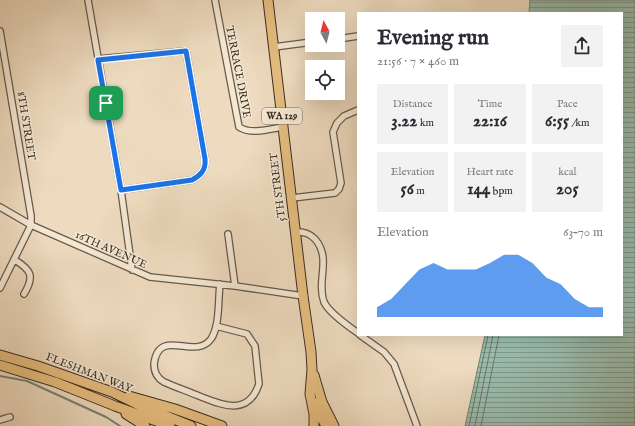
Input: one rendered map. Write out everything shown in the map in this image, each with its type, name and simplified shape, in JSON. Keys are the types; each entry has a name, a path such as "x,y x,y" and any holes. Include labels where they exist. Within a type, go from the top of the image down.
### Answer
{"main road":[{"name":"5TH STREET","path":"268,0 310,346 312,370 310,394 314,414 314,426"},
{"name":"FLESHMAN WAY","path":"0,355 38,366 112,392 141,406 191,426"},
{"name":"FLESHMAN WAY","path":"0,365 56,382 170,426"},
{"name":"5TH STREET","path":"312,370 318,387 316,394 318,411 326,426"},
{"path":"318,387 328,415 334,426"},
{"path":"112,392 147,400 222,426"},
{"path":"115,406 145,426"}],"street":[{"path":"88,0 121,190 132,270"},
{"name":"TERRACE DRIVE","path":"215,0 239,126 242,129 252,131 283,127"},
{"name":"8TH STREET","path":"0,31 31,216 31,225"},
{"path":"345,38 357,36"},
{"path":"274,47 305,43"},
{"path":"98,60 186,51 205,159 204,170 199,176 192,180 121,190"},
{"path":"292,198 335,193 339,189 341,183 333,132 337,123 344,116 357,110"},
{"name":"16TH AVENUE","path":"0,207 31,225 150,277 220,284 303,296"},
{"path":"0,288 31,225"},
{"path":"296,232 304,232 311,236 319,244 324,263 322,295 325,304 331,311 357,332"},
{"path":"228,234 235,286"},
{"path":"15,260 29,270 29,286 24,294"},
{"path":"216,326 247,334 255,346 259,384 250,400 239,405 224,405 164,382 159,379 156,374 154,363 158,352 162,347 172,345 194,347 200,346 211,339 216,326 220,284"},
{"path":"362,336 384,352 394,364 417,426"},
{"path":"0,420 10,417"}],"water":[{"path":"530,0 635,0 635,426 465,426 485,336 623,336 623,12 529,12"}],"waterway":[{"path":"0,376 27,381 106,417 120,426"}],"route":[{"path":"186,51 206,164 204,170 199,176 192,180 121,190 106,103 98,60 186,51"}]}
